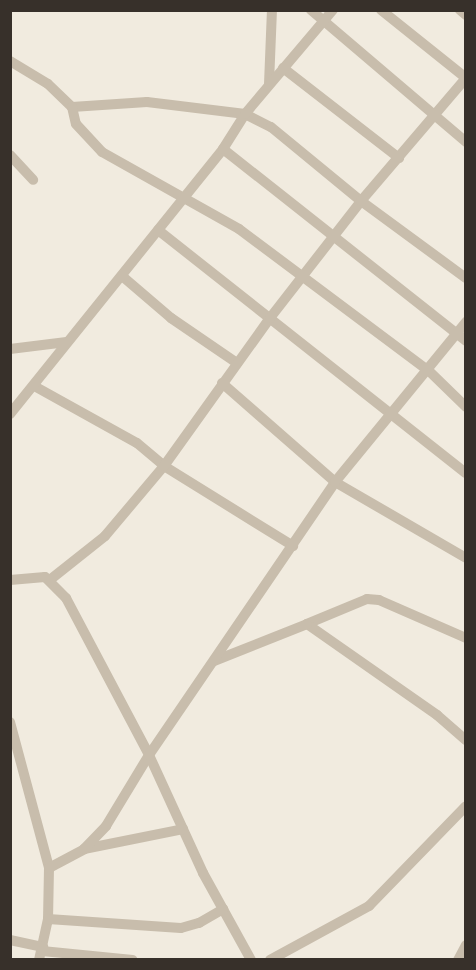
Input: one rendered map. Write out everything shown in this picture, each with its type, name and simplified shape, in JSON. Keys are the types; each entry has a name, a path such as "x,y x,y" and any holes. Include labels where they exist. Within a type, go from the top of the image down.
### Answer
{"street":[{"path":"269,85 272,10"},
{"path":"311,10 322,24 465,142"},
{"path":"10,414 36,387 67,342 223,149 245,114 333,10"},
{"path":"51,579 105,536 164,466 270,318 303,280 362,201 435,118 465,78 381,10"},
{"path":"460,10 465,15"},
{"path":"10,61 48,84 72,107 76,124 102,152 184,195 239,229 303,280 429,372 465,407"},
{"path":"283,69 399,158"},
{"path":"72,107 147,102 245,114 272,127 362,201 465,278"},
{"path":"223,149 333,239 461,338"},
{"path":"10,155 33,180"},
{"path":"158,230 465,473"},
{"path":"122,276 171,318 237,363"},
{"path":"84,849 125,800 149,755 335,482 461,338 465,322"},
{"path":"10,349 67,342"},
{"path":"222,383 335,482 465,558"},
{"path":"36,387 137,443 164,466 293,546"},
{"path":"10,580 36,575 51,579 66,598 149,755 183,829 251,960"},
{"path":"214,661 367,599 379,600 465,638"},
{"path":"307,624 437,716 465,740"},
{"path":"10,723 49,868 48,919 41,952"},
{"path":"270,960 369,906 465,806"},
{"path":"49,868 84,849 183,829"},
{"path":"48,919 181,928 199,923 223,909"},
{"path":"10,940 41,952 133,960"},
{"path":"458,960 465,945"}]}
